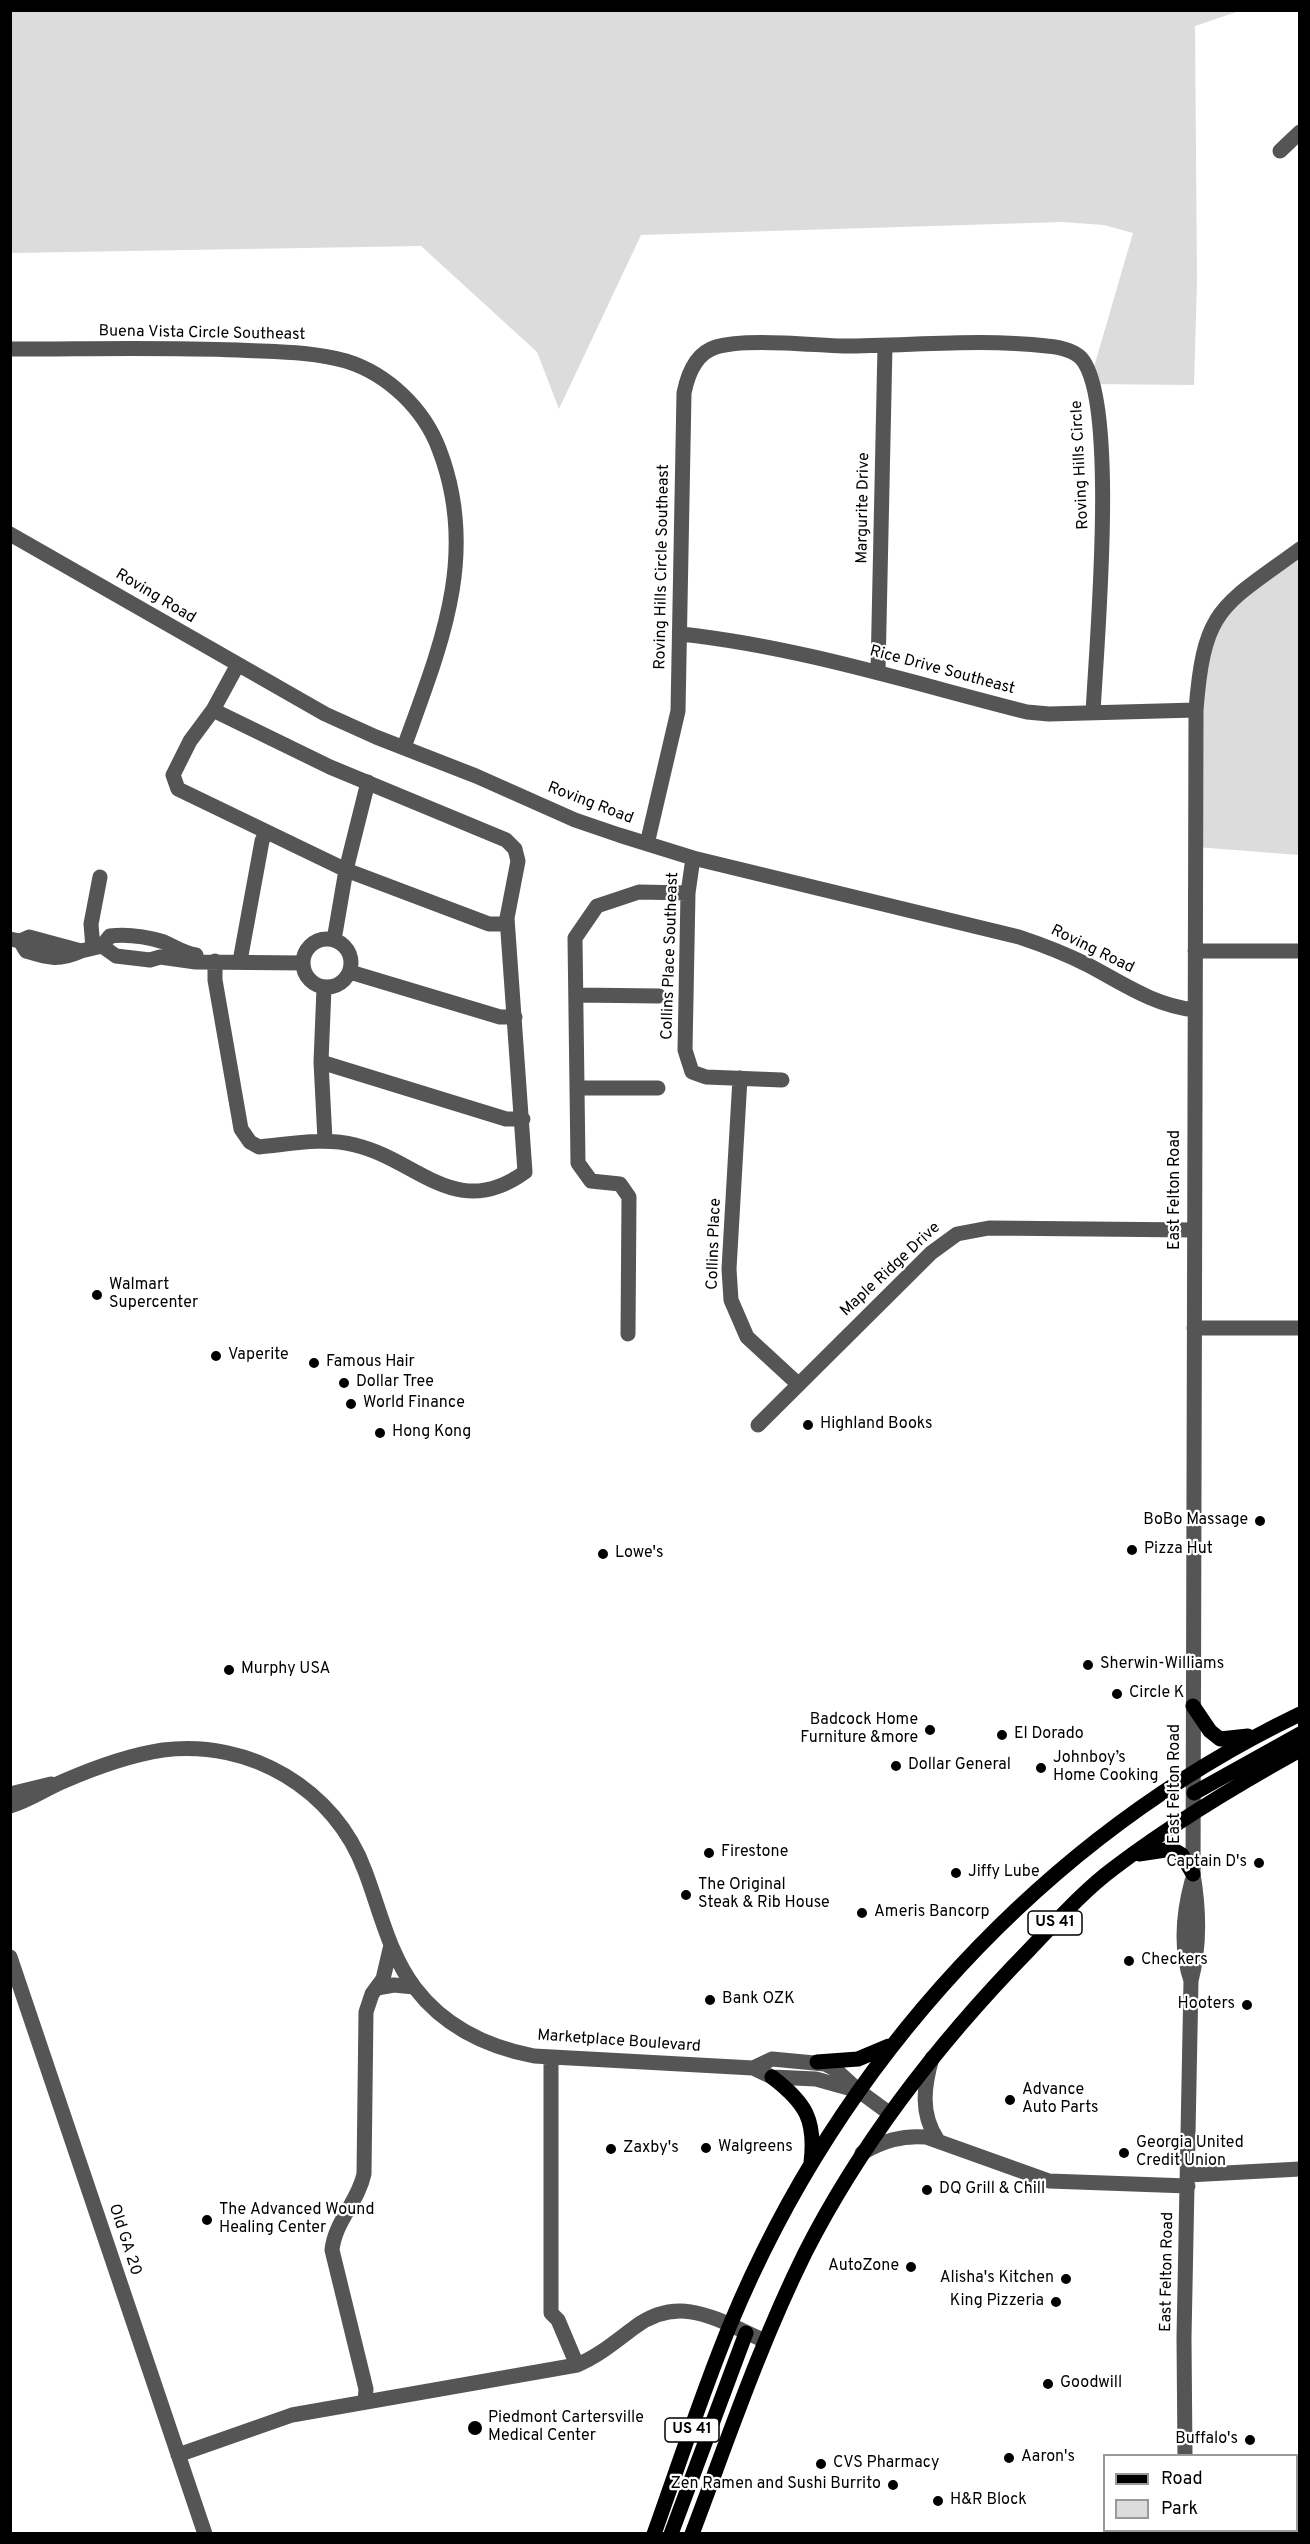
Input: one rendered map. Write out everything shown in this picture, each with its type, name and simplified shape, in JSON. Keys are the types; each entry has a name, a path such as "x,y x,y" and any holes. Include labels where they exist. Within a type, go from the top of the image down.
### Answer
{"main road":[{"path":"1193,1706 1210,1731 1220,1738 1232,1739 1263,1733"},
{"name":"US 41","path":"654,2534 729,2326 770,2240 811,2166 859,2091 895,2043 962,1964 1025,1900 1092,1844 1193,1774 1299,1714"},
{"path":"1194,1792 1299,1734"},
{"name":"US 41","path":"692,2534 765,2341 806,2253 862,2153 889,2113 933,2056 969,2012 1061,1916 1111,1869 1194,1810 1299,1750"},
{"path":"1131,1856 1172,1849 1182,1855 1193,1874"},
{"path":"817,2062 858,2059 895,2043"},
{"path":"771,2077 799,2100 810,2121 813,2133 811,2166"},
{"path":"671,2534 746,2333"}],"street":[{"path":"1280,152 1299,132"},
{"name":"Roving Hills Circle","path":"763,344 885,346 954,343 1049,346 1073,352 1080,357 1089,369 1097,398 1103,537 1093,713"},
{"name":"Roving Hills Circle Southeast","path":"647,844 678,711 681,634 682,410 687,380 699,357 709,350 731,344 763,344"},
{"name":"Margurite Drive","path":"878,671 885,346"},
{"name":"Buena Vista Circle Southeast","path":"10,349 189,348 323,356 355,364 379,378 414,406 431,429 444,461 456,506 458,554 444,632 404,747"},
{"name":"Roving Road","path":"10,534 237,666 351,727 468,772 575,820 693,858 1019,937 1068,955 1145,997 1171,1006 1195,1010"},
{"name":"East Felton Road","path":"1185,2454 1191,1981 1184,1961 1185,1908 1193,1874 1194,1810 1193,1230 1196,710 1200,662 1216,617 1240,591 1299,549"},
{"name":"Rice Drive Southeast","path":"681,634 747,641 878,671 1028,712 1196,710"},
{"path":"237,666 213,711 190,741 173,775 177,789 346,870 489,924 507,924"},
{"path":"211,961 241,1130 250,1142 259,1147 325,1140 366,1149 437,1185 460,1190 491,1189 511,1182 525,1172 523,1119 507,924 518,861 515,849 506,840 368,782 213,711"},
{"path":"334,940 346,870 368,782"},
{"path":"240,962 262,841 266,832"},
{"name":"Collins Place Southeast","path":"693,858 688,893 686,1050 692,1072 706,1077 782,1080"},
{"path":"96,948 91,924 100,877"},
{"path":"628,1334 629,1197 620,1184 591,1182 578,1163 575,938 597,906 639,892 688,893"},
{"path":"96,948 110,936 136,937 165,943 211,961"},
{"path":"326,939 334,940 347,949 350,957 350,972 339,984 324,988 310,980 305,974 303,963 306,951 312,945 326,939"},
{"path":"15,940 26,951 50,958 64,958 96,948 116,945 152,951 160,957 196,962 303,963"},
{"path":"1195,951 1299,951"},
{"path":"350,972 500,1017 515,1017"},
{"path":"324,988 321,1062 325,1140"},
{"path":"576,995 659,996"},
{"path":"321,1062 507,1119 523,1119"},
{"name":"Collins Place","path":"740,1078 729,1269 731,1300 747,1337 798,1384"},
{"path":"577,1088 658,1088"},
{"name":"Maple Ridge Drive","path":"758,1425 897,1285 957,1234 989,1228 1193,1230"},
{"path":"1194,1328 1299,1328"},
{"name":"Marketplace Boulevard","path":"10,1806 32,1799 63,1782 145,1754 181,1749 229,1753 279,1771 316,1797 349,1838 365,1870 391,1945 414,1987 442,2015 469,2034 507,2050 551,2057 753,2068 771,2077 816,2079 859,2091"},
{"name":"Marketplace Boulevard","path":"10,1794 29,1787 63,1782"},
{"path":"365,2402 366,2389 332,2250 336,2232 359,2191 364,2174 365,2024 369,2001 386,1968 391,1945"},
{"name":"Old GA 20","path":"10,1957 205,2534"},
{"path":"377,1988 394,1985 414,1987"},
{"path":"933,2056 925,2091 925,2109 927,2121 937,2139"},
{"path":"551,2057 551,2313 558,2320 577,2365"},
{"name":"Marketplace Boulevard","path":"753,2068 772,2059 817,2062 835,2069 859,2091 889,2113"},
{"path":"862,2153 882,2142 907,2136 937,2139 1028,2176 1049,2181 1188,2180 1299,2169"},
{"path":"178,2455 292,2415 577,2365 598,2355 643,2321 661,2312 695,2312 765,2341"}],"green space":[{"path":"10,11 1239,11 1195,26 1197,282 1194,385 1089,384 1133,233 1104,225 1062,222 641,235 559,409 537,352 421,246 11,253"},
{"path":"1299,554 1299,855 1196,847 1196,721 1204,656 1214,628 1228,604 1251,585"}],"place":[{"name":"Walmart Supercenter","path":"97,1295"},
{"name":"Vaperite","path":"216,1356"},
{"name":"Famous Hair","path":"314,1363"},
{"name":"Dollar Tree","path":"344,1383"},
{"name":"World Finance","path":"351,1404"},
{"name":"Highland Books","path":"808,1425"},
{"name":"Hong Kong","path":"380,1433"},
{"name":"BoBo Massage","path":"1260,1521"},
{"name":"Pizza Hut","path":"1132,1550"},
{"name":"Lowe's","path":"603,1554"},
{"name":"Sherwin-Williams","path":"1088,1665"},
{"name":"Murphy USA","path":"229,1670"},
{"name":"Circle K","path":"1117,1694"},
{"name":"Badcock Home Furniture &more","path":"930,1730"},
{"name":"El Dorado","path":"1002,1735"},
{"name":"Dollar General","path":"896,1766"},
{"name":"Johnboy’s Home Cooking","path":"1041,1768"},
{"name":"Firestone","path":"709,1853"},
{"name":"Captain D's","path":"1259,1863"},
{"name":"Jiffy Lube","path":"956,1873"},
{"name":"The Original Steak & Rib House","path":"686,1895"},
{"name":"Ameris Bancorp","path":"862,1913"},
{"name":"Checkers","path":"1129,1961"},
{"name":"Bank OZK","path":"710,2000"},
{"name":"Hooters","path":"1247,2005"},
{"name":"Advance Auto Parts","path":"1010,2100"},
{"name":"Walgreens","path":"706,2148"},
{"name":"Zaxby's","path":"611,2149"},
{"name":"Georgia United Credit Union","path":"1124,2153"},
{"name":"DQ Grill & Chill","path":"927,2190"},
{"name":"The Advanced Wound Healing Center","path":"207,2220"},
{"name":"AutoZone","path":"911,2267"},
{"name":"Alisha's Kitchen","path":"1066,2279"},
{"name":"King Pizzeria","path":"1056,2302"},
{"name":"Goodwill","path":"1048,2384"},
{"name":"Piedmont Cartersville Medical Center","path":"475,2428"},
{"name":"Buffalo's","path":"1250,2440"},
{"name":"Aaron's","path":"1009,2458"},
{"name":"CVS Pharmacy","path":"821,2464"},
{"name":"Zen Ramen and Sushi Burrito","path":"893,2485"},
{"name":"H&R Block","path":"938,2501"}]}
